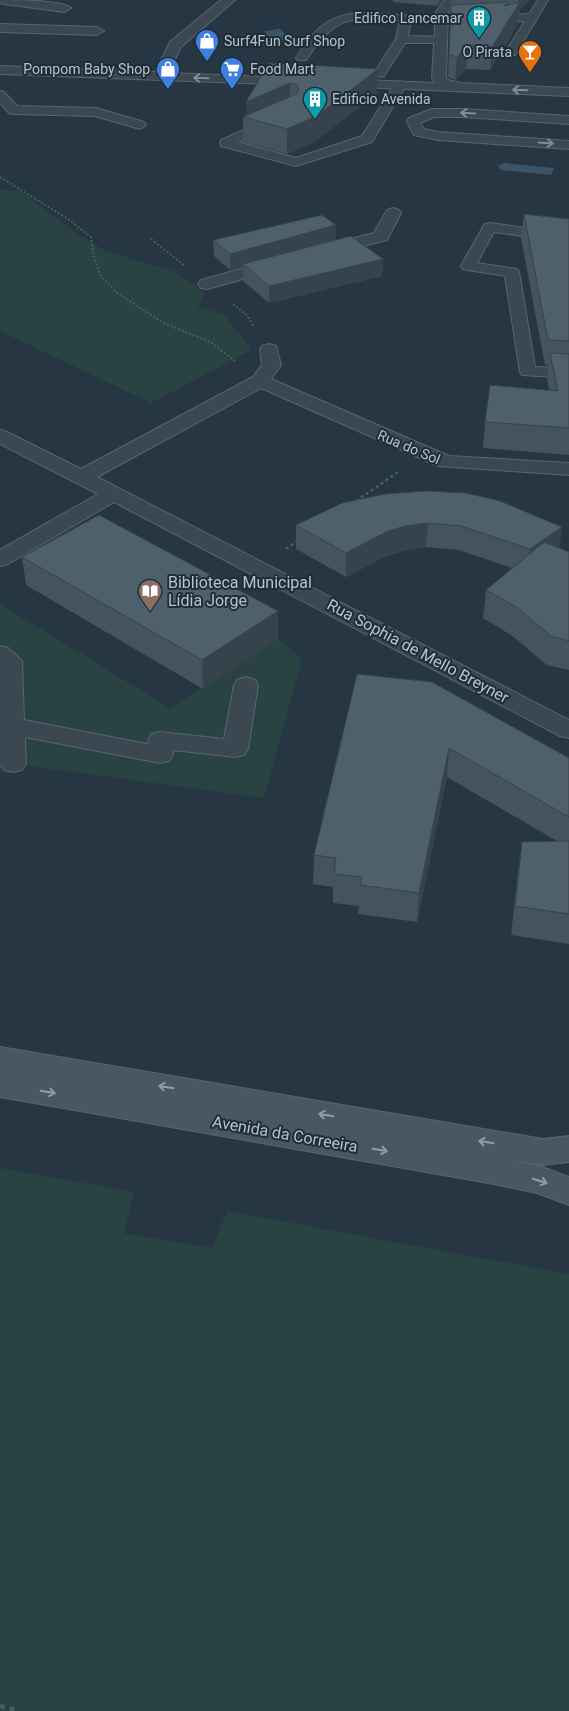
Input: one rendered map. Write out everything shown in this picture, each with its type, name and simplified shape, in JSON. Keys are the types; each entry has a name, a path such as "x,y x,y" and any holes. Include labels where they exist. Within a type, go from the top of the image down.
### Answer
{"main road":[{"name":"Avenida da Correeira","path":"0,1059 543,1152 569,1149"},
{"name":"Avenida da Correeira","path":"0,1084 483,1168 540,1180 569,1192"}],"street":[{"path":"4,0 65,8"},
{"path":"160,76 175,45 229,0"},
{"path":"452,0 442,12 445,21 441,40 439,78 444,83 461,88"},
{"path":"0,28 97,31"},
{"path":"0,70 569,92"},
{"path":"207,284 381,236 393,213"},
{"path":"81,478 260,381 272,365 269,350"},
{"name":"Rua do Sol","path":"260,381 445,462 569,469"},
{"name":"Rua Sophia de Mello Breyner","path":"0,436 259,568 569,730"},
{"path":"0,560 114,494"},
{"path":"0,653 10,661 5,680 11,726 13,764"},
{"path":"11,726 160,755 160,740 235,749 246,685"}],"lane":[{"path":"511,53 531,17 544,0"},
{"path":"302,58 318,34 336,20 357,16 445,21"},
{"path":"470,20 531,17"},
{"path":"380,73 402,39 406,18"},
{"path":"402,39 441,40"},
{"path":"282,116 226,142 296,162 358,142 367,139 400,85"},
{"path":"0,96 13,110 96,112 140,125"},
{"path":"569,120 432,113 412,121 419,132 438,136 569,145"},
{"path":"569,238 490,227 468,266 512,272 528,372 569,373"}],"path":[{"path":"0,177 68,219 91,237 94,258 101,276 116,292 162,322 212,343 260,381"},
{"path":"355,502 403,468"},
{"path":"259,568 299,540"},
{"path":"0,1706 19,1711"}],"green space":[{"path":"0,189 20,191 85,239 106,251 176,272 204,293 198,307 223,314 252,350 151,403 0,331"},
{"path":"0,604 170,708 278,639 302,659 264,798 0,762"},
{"path":"0,1168 134,1192 124,1233 212,1248 227,1211 569,1274 569,1711 0,1711"}],"water":[{"path":"280,29 286,35 280,45 261,43 267,35 264,31"},
{"path":"504,163 554,168 551,175 501,170 498,166"}],"building":[{"path":"509,2 504,6 520,2 492,47 468,45 457,57 449,54 451,5"},
{"path":"269,63 378,69 317,116 287,129 243,117 296,94 299,90 297,85 290,83 246,102"},
{"path":"524,214 569,219 569,341 548,340"},
{"path":"322,215 336,225 230,254 213,240"},
{"path":"351,236 383,259 269,286 243,264"},
{"path":"550,353 569,354 569,428 485,422 490,385 558,391"},
{"path":"426,491 466,493 500,501 562,527 530,549 461,526 428,523 405,526 386,532 346,553 296,525 342,503 385,494"},
{"path":"99,515 278,611 202,660 22,557"},
{"path":"544,542 569,552 569,641 551,636 515,606 486,590"},
{"path":"357,674 432,682 569,758 569,817 449,748 419,893 360,885 362,877 334,874 336,858 314,855"},
{"path":"569,841 569,914 515,906 522,842"}],"place":[{"name":"Edifico Lancemar","path":"479,39"},
{"name":"Surf4Fun Surf Shop","path":"207,62"},
{"name":"O Pirata","path":"530,73"},
{"name":"Pompom Baby Shop","path":"168,90"},
{"name":"Food Mart","path":"232,90"},
{"name":"Edificio Avenida","path":"315,120"},
{"name":"Biblioteca Municipal Lídia Jorge","path":"150,612"}]}
